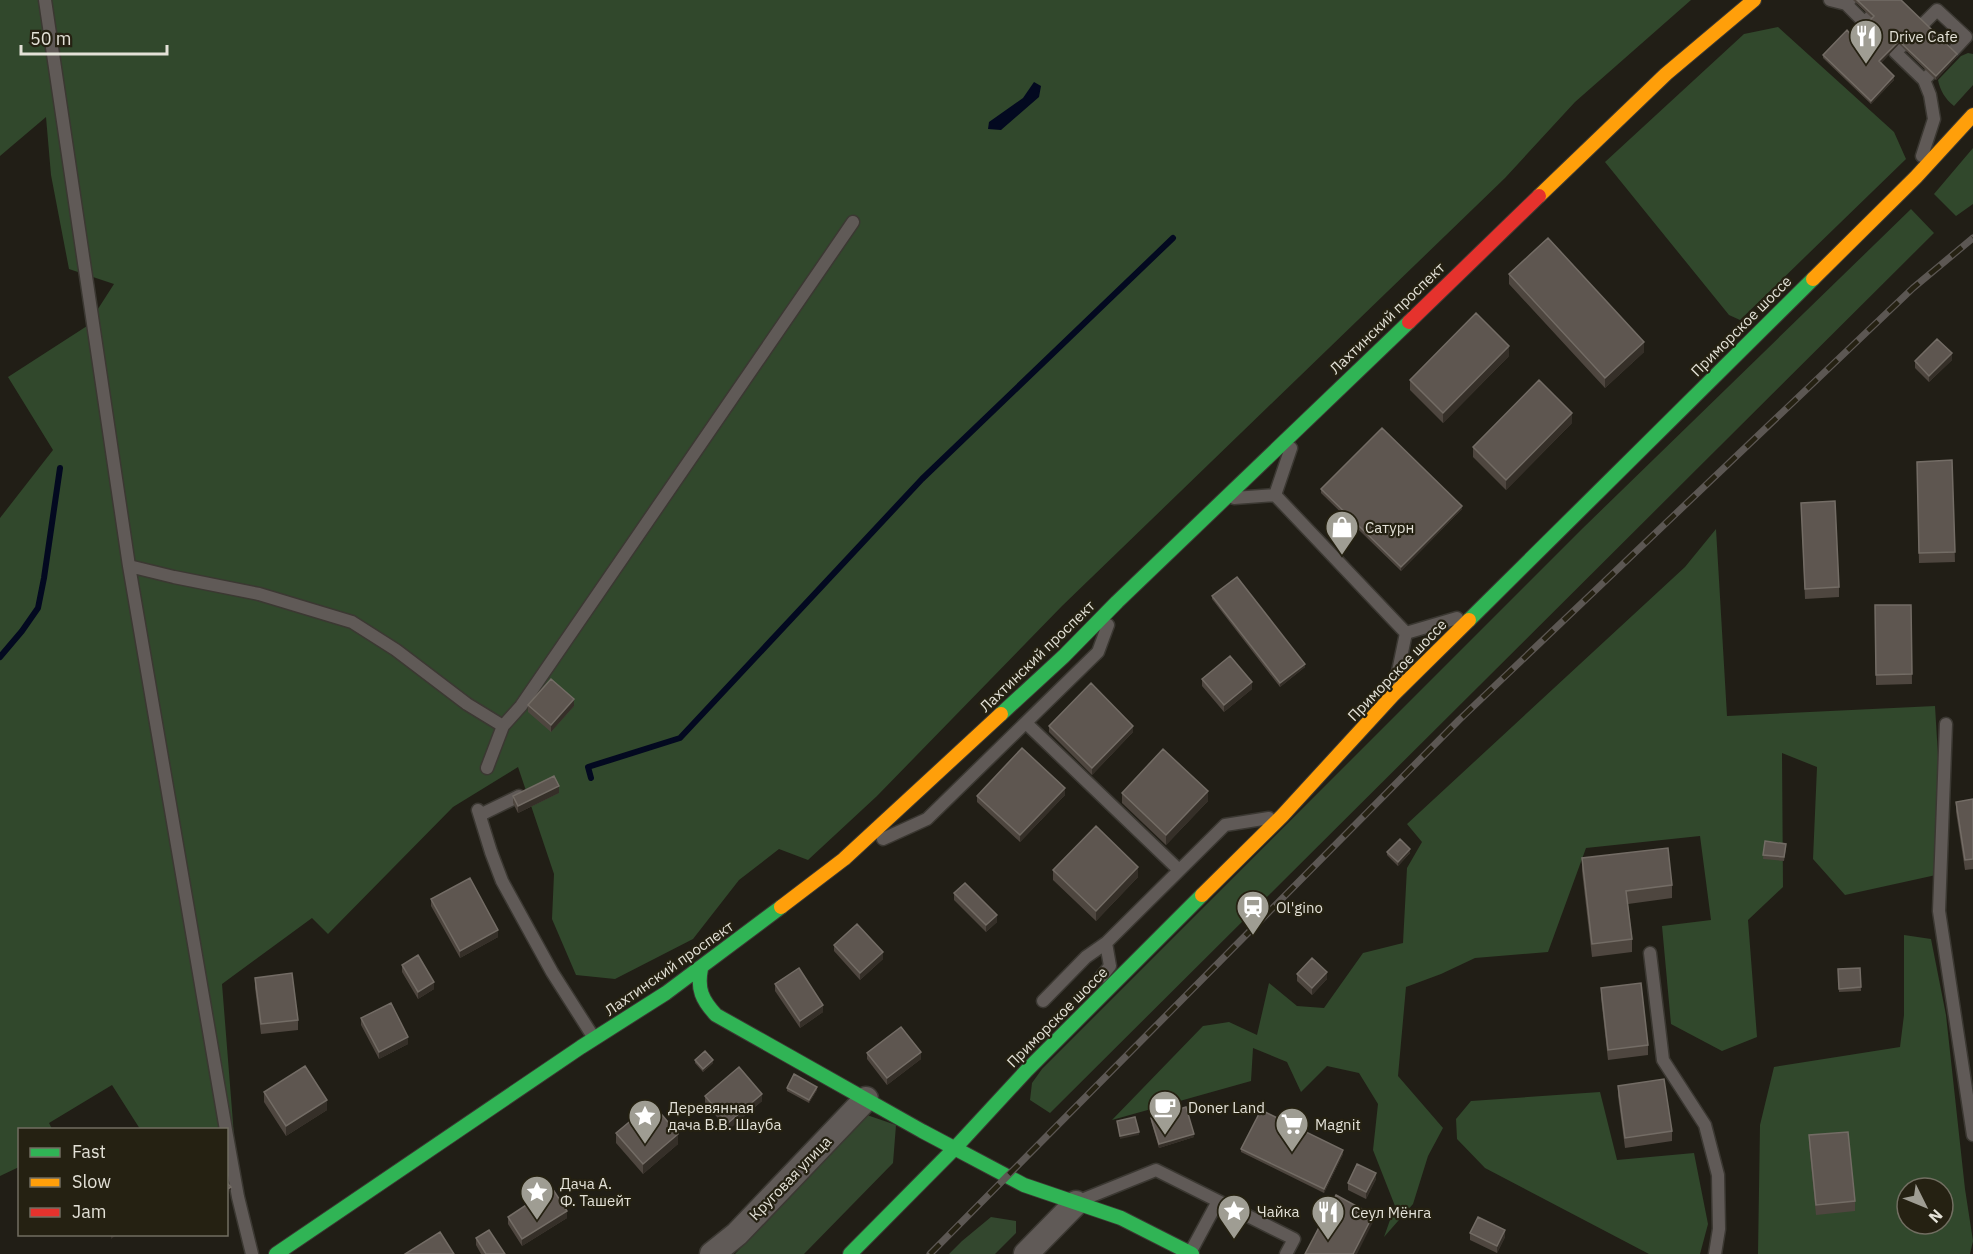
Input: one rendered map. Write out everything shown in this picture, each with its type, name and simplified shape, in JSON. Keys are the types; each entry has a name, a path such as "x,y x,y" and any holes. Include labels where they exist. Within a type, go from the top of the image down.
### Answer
{"main road":[{"name":"Лахтинский проспект","path":"276,1254 666,993 848,856 1064,656 1224,498 1675,65 1759,3"},
{"name":"Приморское шоссе","path":"850,1254 955,1148 1027,1070 1282,816 1393,695 1916,177 1973,115"},
{"path":"700,969 697,985 703,1001 716,1015 1023,1185 1121,1218 1191,1253"}],"street":[{"name":"Круговая улица","path":"712,1254 737,1234 866,1100"},
{"path":"1026,1254 1076,1203"}],"lane":[{"path":"45,0 129,566 226,1128"},
{"path":"1830,0 1848,2 1865,23 1870,17"},
{"path":"1927,0 1969,40 1952,52"},
{"path":"1923,24 1937,10"},
{"path":"1901,46 1896,52 1927,77 1934,119 1916,177"},
{"path":"486,768 503,726 521,706 853,222"},
{"path":"1275,495 1297,428"},
{"path":"1224,498 1275,495 1406,633"},
{"path":"129,566 259,594 352,622 396,650 467,704 503,726"},
{"path":"848,856 927,819 1098,652 1117,602"},
{"path":"1406,633 1475,613"},
{"path":"1393,695 1406,633"},
{"path":"1026,723 1179,870"},
{"path":"1946,724 1939,911 1973,1135"},
{"path":"519,796 479,813 491,852 502,881 552,972 595,1039"},
{"path":"1043,1001 1086,957 1106,943 1225,825 1282,816"},
{"path":"1027,1070 1110,966 1106,943"},
{"path":"1650,953 1663,1060 1706,1125 1718,1175 1719,1229 1715,1254"},
{"path":"228,1141 238,1197 252,1254"},
{"path":"1076,1203 1095,1193 1156,1170 1294,1239 1286,1254"},
{"path":"1191,1253 1218,1201"}],"green space":[{"path":"0,0 1691,0 1575,102 1505,178 1062,606 877,796 808,860 779,849 739,880 693,939 615,979 576,975 552,919 554,874 518,767 453,807 328,934 312,918 222,984 235,1148 228,1134 228,1128 139,1128 112,1085 49,1123 52,1128 18,1128 18,1167 0,1176 0,518 53,450 8,377 87,326 114,284 69,269 51,175 46,117 0,156"},
{"path":"1778,27 1894,132 1906,159 1740,320 1729,315 1605,162 1744,34"},
{"path":"1968,53 1973,54 1973,85 1954,106 1943,94 1938,80 1961,56"},
{"path":"1973,148 1973,204 1956,216 1934,194"},
{"path":"1911,209 1934,233 1050,1113 1030,1100 1032,1083 1042,1069 1583,528"},
{"path":"1716,529 1727,716 1935,706 1945,873 1845,895 1813,859 1817,767 1782,753 1783,887 1748,920 1757,1037 1722,1051 1671,1024 1662,926 1711,920 1700,836 1586,848 1548,952 1475,958 1406,987 1398,1076 1443,1128 1428,1156 1413,1204 1384,1237 1395,1206 1373,1150 1378,1104 1359,1073 1327,1066 1301,1092 1287,1062 1253,1048 1251,1081 1112,1120 1203,1026 1229,1022 1257,1035 1269,983 1297,1006 1324,1008 1363,953 1403,943 1407,868 1422,842 1407,824 1685,567"},
{"path":"1904,935 1931,939 1946,1015 1973,1241 1970,1254 1758,1254 1760,1125 1774,1067 1900,1047 1904,1015"},
{"path":"1600,1092 1617,1160 1694,1153 1708,1224 1700,1254 1649,1254 1485,1168 1457,1139 1456,1119 1471,1101"},
{"path":"864,1114 896,1125 893,1163 804,1254 735,1254"},
{"path":"991,1217 1016,1221 1016,1233 995,1254 949,1254 962,1241"}],"water":[{"path":"1034,82 1041,86 1039,97 1001,130 988,129 989,122 1023,98"}],"building":[{"path":"1857,0 1901,0 1957,54 1936,76 1899,41 1879,61 1894,76 1871,101 1823,55 1847,30 1853,37 1874,16"},
{"path":"1548,238 1644,342 1605,378 1509,274"},
{"path":"1476,313 1509,346 1443,413 1410,380"},
{"path":"1937,339 1952,353 1929,376 1915,361"},
{"path":"1539,380 1572,413 1506,480 1473,447"},
{"path":"1382,428 1462,506 1401,567 1321,489"},
{"path":"1952,460 1955,552 1919,553 1917,462"},
{"path":"1835,501 1839,587 1805,589 1801,503"},
{"path":"1237,577 1305,664 1280,683 1212,596"},
{"path":"1875,605 1911,605 1912,674 1876,675"},
{"path":"1230,656 1252,682 1224,705 1202,679"},
{"path":"551,679 574,699 551,725 528,705"},
{"path":"1091,683 1133,726 1092,768 1049,726"},
{"path":"1022,748 1065,788 1020,835 977,796"},
{"path":"1163,749 1208,791 1166,835 1122,793"},
{"path":"554,776 559,786 518,806 513,796"},
{"path":"1973,799 1973,859 1965,860 1956,802"},
{"path":"1096,826 1138,867 1096,911 1053,870"},
{"path":"1400,839 1410,849 1398,862 1387,852"},
{"path":"1765,841 1786,844 1784,857 1763,855"},
{"path":"1668,848 1672,885 1626,891 1632,939 1592,944 1582,858"},
{"path":"470,878 498,930 460,951 431,899"},
{"path":"965,883 997,915 986,925 954,893"},
{"path":"857,924 883,952 860,973 834,945"},
{"path":"418,955 434,982 418,992 402,965"},
{"path":"1312,958 1327,972 1312,988 1297,974"},
{"path":"799,968 823,1005 800,1021 775,984"},
{"path":"1860,968 1861,987 1839,989 1838,969"},
{"path":"292,973 298,1020 261,1024 255,978"},
{"path":"1641,983 1648,1045 1608,1050 1601,988"},
{"path":"391,1003 408,1037 379,1052 361,1018"},
{"path":"901,1027 921,1052 887,1078 867,1053"},
{"path":"705,1051 713,1060 703,1069 695,1060"},
{"path":"305,1066 327,1100 286,1126 264,1092"},
{"path":"739,1067 762,1094 728,1123 705,1096"},
{"path":"794,1074 817,1087 809,1100 787,1088"},
{"path":"1664,1079 1672,1131 1625,1138 1618,1086"},
{"path":"652,1103 678,1134 643,1164 616,1133"},
{"path":"1186,1107 1194,1134 1159,1144 1151,1118"},
{"name":"Magnit","path":"1261,1110 1343,1150 1324,1189 1241,1149"},
{"path":"1135,1117 1139,1132 1120,1136 1117,1121"},
{"path":"1848,1132 1855,1201 1816,1205 1809,1135"},
{"path":"1357,1164 1376,1173 1366,1192 1348,1183"},
{"path":"552,1188 567,1211 522,1239 508,1217"},
{"path":"1336,1195 1373,1215 1353,1254 1305,1254"},
{"path":"1478,1217 1505,1230 1497,1246 1470,1233"},
{"path":"489,1230 505,1254 486,1254 476,1238"},
{"path":"440,1232 454,1254 405,1254"}],"waterway":[{"path":"591,778 588,767 680,738 922,479 1173,238"},
{"path":"0,657 38,608 60,468"}],"railway":[{"path":"930,1254 1459,720 1913,288 1973,238"}],"traffic: fast":[{"path":"1469,620 1813,279"},
{"path":"1001,714 1064,656 1117,602 1409,322"},
{"path":"850,1254 955,1148 1027,1070 1202,895"},
{"path":"276,1254 581,1047 666,993 781,907"},
{"path":"701,969 702,994 716,1015 922,1131 1024,1185 1121,1218 1192,1254"}],"traffic: slow":[{"path":"1539,196 1666,74 1754,0"},
{"path":"1813,279 1916,177 1973,115"},
{"path":"1202,895 1282,816 1393,695 1469,620"},
{"path":"781,907 844,859 1001,714"}],"traffic: jam":[{"path":"1409,322 1539,196"}],"place":[{"name":"Drive Cafe","path":"1866,65"},
{"name":"Сатурн","path":"1342,556"},
{"name":"Ol'gino","path":"1253,936"},
{"name":"Doner Land","path":"1165,1136"},
{"name":"Деревянная дача В.В. Шауба","path":"645,1145"},
{"name":"Magnit","path":"1292,1153"},
{"name":"Дача А. Ф. Ташейт","path":"537,1221"},
{"name":"Чайка","path":"1234,1240"},
{"name":"Сеул Мёнга","path":"1328,1241"}]}
